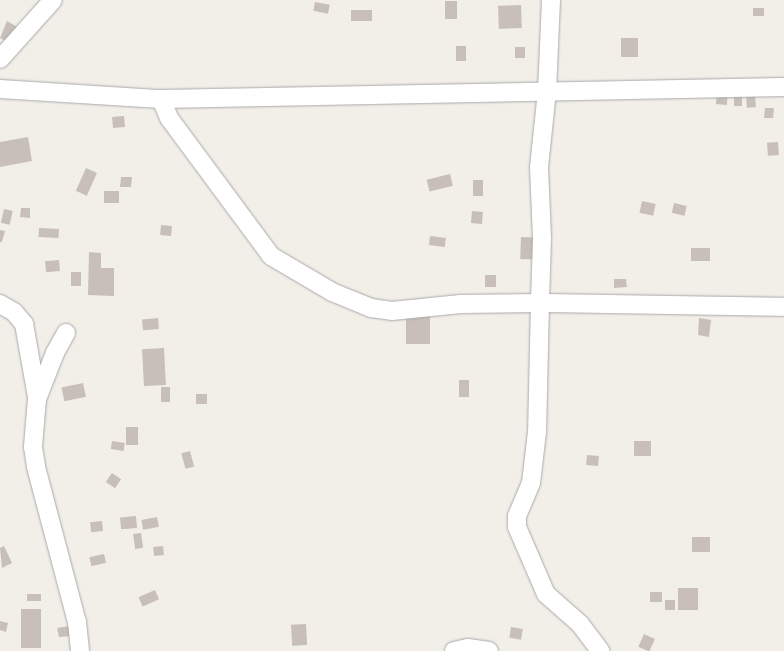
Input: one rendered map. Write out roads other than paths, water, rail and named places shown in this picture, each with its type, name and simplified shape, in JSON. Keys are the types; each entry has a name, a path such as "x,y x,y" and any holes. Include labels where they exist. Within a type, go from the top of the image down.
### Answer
{"street":[{"path":"0,60 53,0"},
{"path":"550,0 547,91 539,167 542,238 537,432 531,483 517,516 517,527 546,594 580,624 600,651"},
{"path":"0,89 118,98 160,99 784,87"},
{"path":"160,99 169,118 271,256 332,292 371,308 392,311 461,304 540,303 784,307"},
{"path":"0,304 14,312 24,324 37,399 33,446 36,467 77,622 80,651"},
{"path":"37,399 54,353 66,333"},
{"path":"454,651 468,648 489,651"}]}
